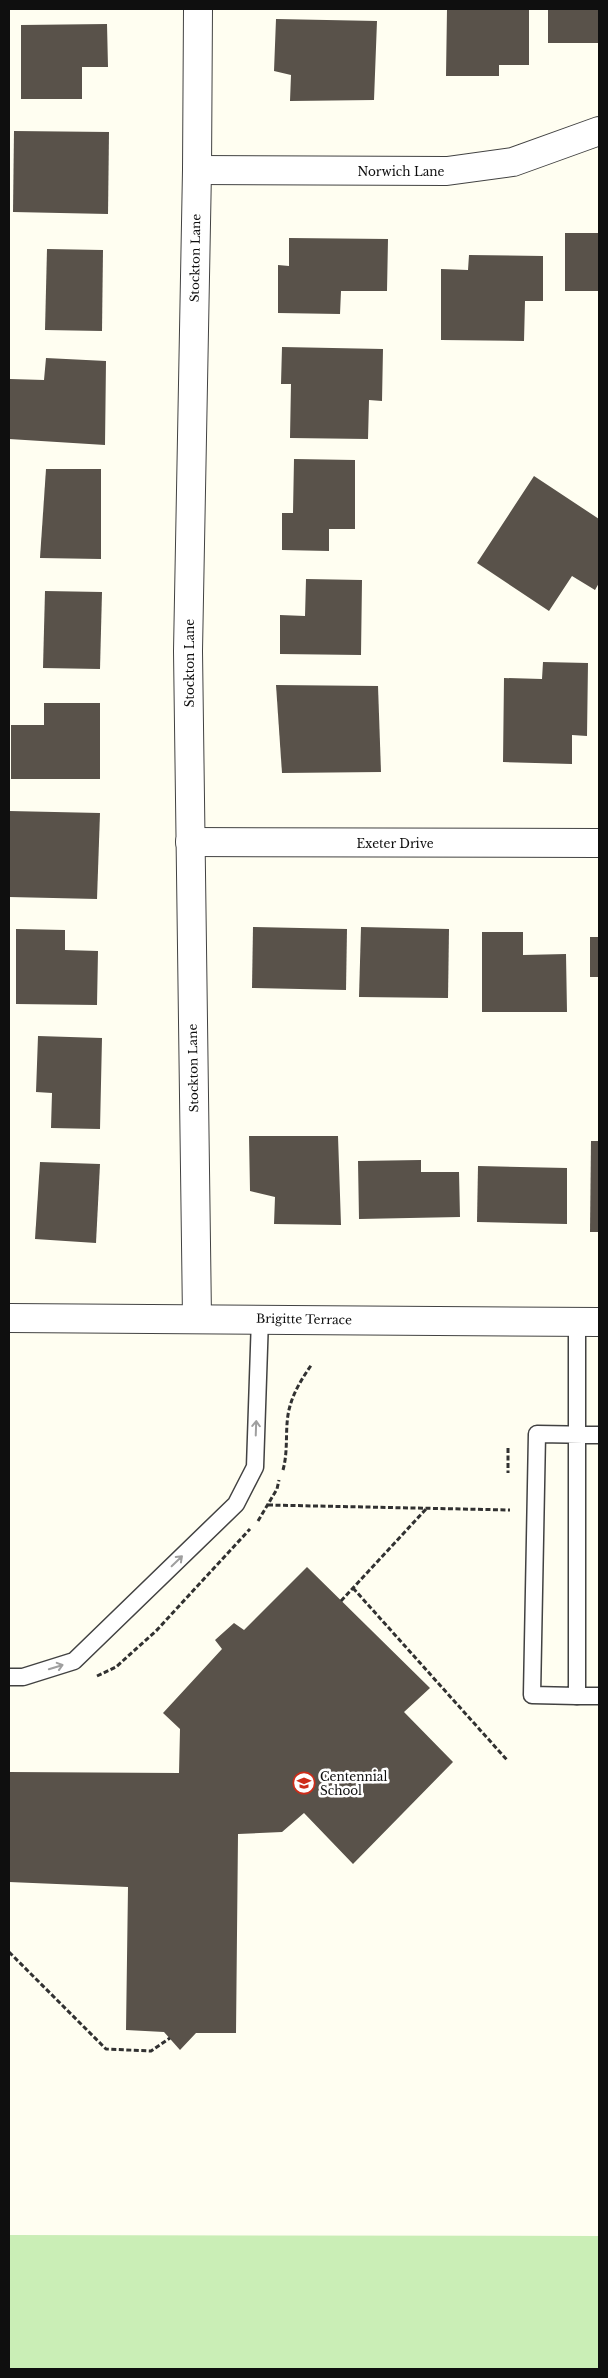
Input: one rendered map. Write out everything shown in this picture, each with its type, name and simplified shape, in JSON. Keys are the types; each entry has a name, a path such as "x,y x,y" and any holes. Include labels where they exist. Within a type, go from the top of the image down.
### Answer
{"street":[{"name":"Stockton Lane","path":"197,1318 188,651 197,170 198,9"},
{"name":"Norwich Lane","path":"197,170 447,172 513,162 599,131"},
{"name":"Exeter Drive","path":"190,842 599,843"},
{"name":"Brigitte Terrace","path":"9,1318 260,1318 588,1322"}],"lane":[{"path":"9,1677 23,1677 74,1661 236,1504 254,1467 260,1318"},
{"path":"577,1696 577,1435 588,1322"},
{"path":"599,1435 537,1434 532,1695 599,1696"}],"path":[{"path":"268,1505 535,1511"},
{"path":"341,1601 426,1508"},
{"path":"353,1588 507,1760"},
{"path":"9,1952 106,2049 151,2051 170,2038"}],"green space":[{"path":"9,2235 599,2236 599,2369 9,2369"}],"building":[{"path":"447,9 529,9 529,65 499,65 499,76 446,76"},
{"path":"548,9 599,9 599,43 548,43"},
{"path":"276,19 377,21 374,100 290,101 291,75 274,71"},
{"path":"107,24 108,67 82,67 82,99 21,99 21,25"},
{"path":"14,131 109,132 108,214 13,212"},
{"path":"565,233 599,233 599,291 565,291"},
{"path":"289,238 388,239 387,291 341,291 340,314 278,313 278,265 289,266"},
{"path":"47,249 103,250 102,331 45,330"},
{"path":"469,255 543,256 543,301 525,301 524,341 441,340 441,269 468,270"},
{"path":"282,347 383,349 382,401 369,400 368,439 290,438 291,384 281,384"},
{"path":"46,358 106,361 105,445 9,439 10,379 44,380"},
{"path":"294,459 355,460 355,529 329,529 329,551 282,550 282,513 293,513"},
{"path":"46,469 101,469 101,559 40,558"},
{"path":"534,476 599,519 599,583 595,590 572,576 549,611 477,563"},
{"path":"306,579 362,580 361,655 280,654 280,615 305,616"},
{"path":"45,591 102,592 100,669 43,668"},
{"path":"543,662 588,663 587,736 572,735 572,764 503,762 504,678 542,679"},
{"path":"276,685 378,686 381,772 282,773"},
{"path":"44,703 100,703 100,779 11,779 11,725 44,725"},
{"path":"9,811 100,813 97,899 9,897"},
{"path":"253,927 347,929 346,990 252,988"},
{"path":"361,927 449,929 448,998 359,997"},
{"path":"16,929 65,930 65,950 98,951 97,1005 16,1004"},
{"path":"482,932 523,932 523,955 566,954 567,1012 482,1012"},
{"path":"590,937 599,937 599,977 590,977"},
{"path":"38,1036 102,1038 100,1129 51,1128 52,1093 36,1092"},
{"path":"249,1136 338,1136 341,1225 274,1224 275,1197 250,1191"},
{"path":"591,1141 599,1141 599,1232 590,1232"},
{"path":"421,1160 421,1172 459,1172 460,1217 359,1219 358,1161"},
{"path":"40,1162 100,1164 96,1243 35,1239"},
{"path":"478,1166 567,1168 567,1224 477,1222"},
{"path":"307,1567 430,1688 404,1712 453,1762 353,1864 304,1813 282,1832 238,1834 236,2033 196,2033 180,2050 164,2032 126,2030 128,1887 9,1882 9,1772 179,1773 180,1729 163,1713 222,1649 215,1640 234,1623 244,1630"}],"place":[{"name":"Centennial School","path":"304,1783"}]}
